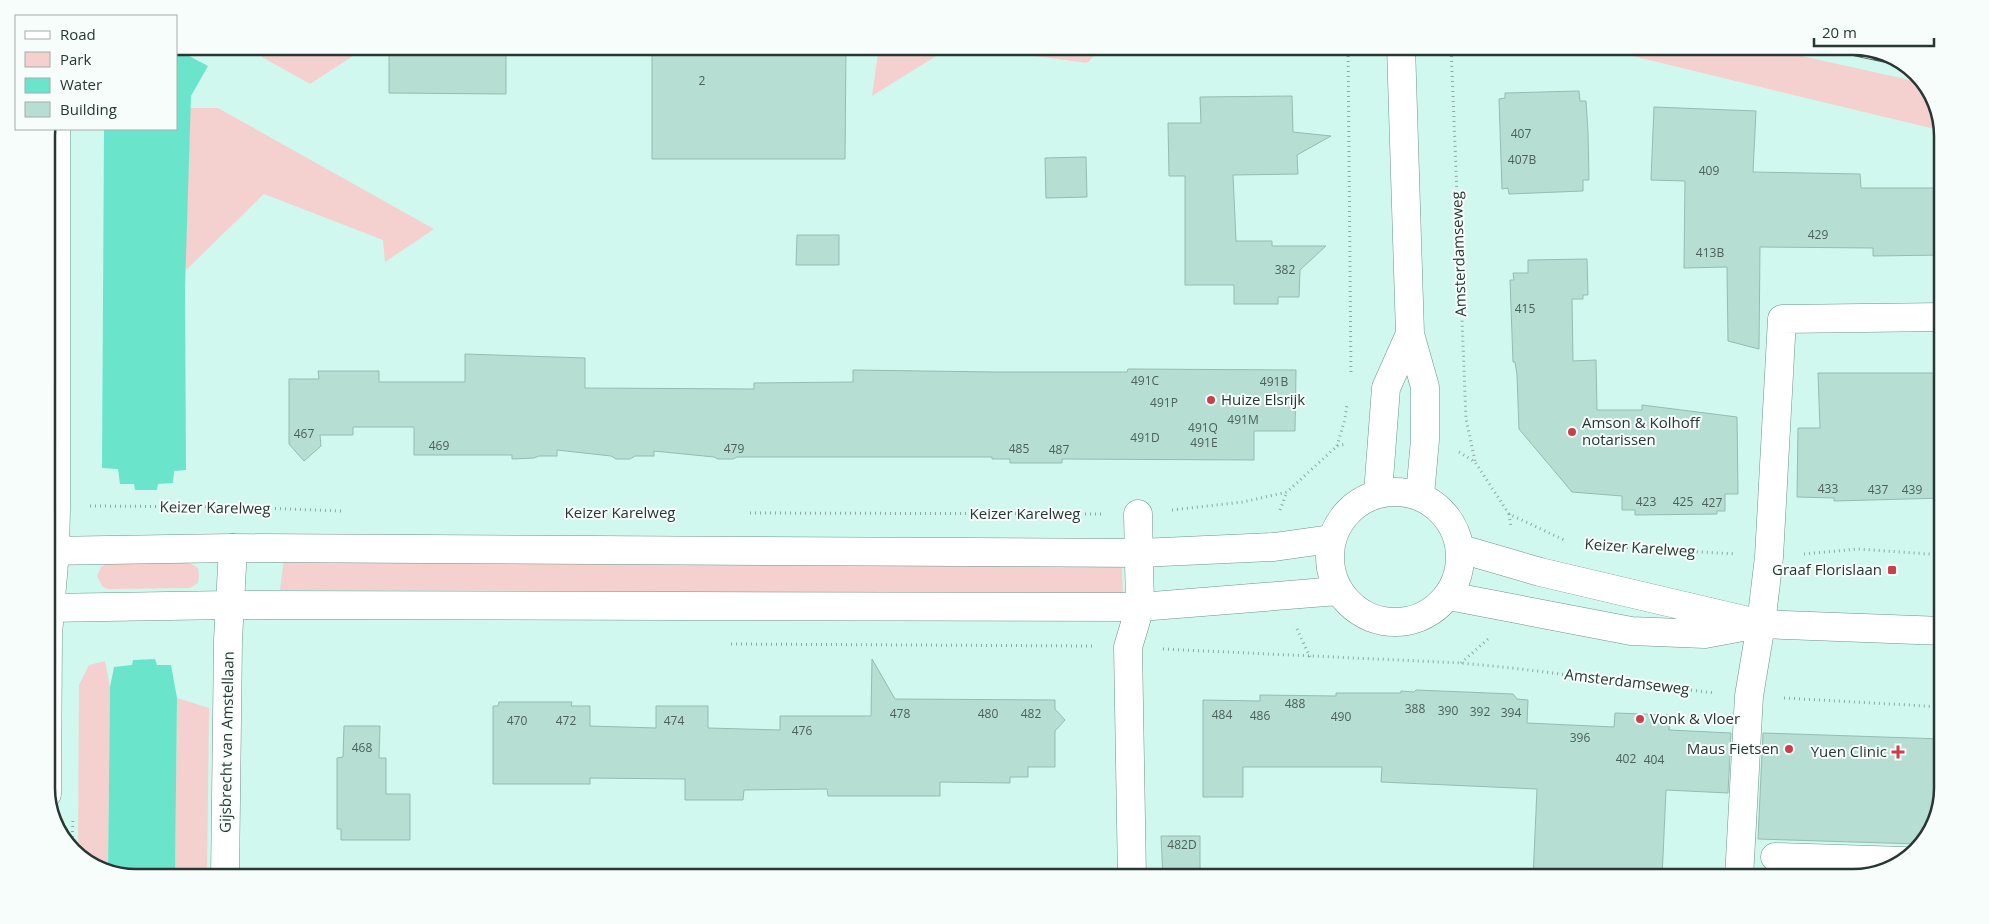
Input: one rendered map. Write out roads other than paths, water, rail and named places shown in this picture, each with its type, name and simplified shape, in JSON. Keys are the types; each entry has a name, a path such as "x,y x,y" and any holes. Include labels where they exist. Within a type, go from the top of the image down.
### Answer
{"main road":[{"path":"1401,55 1410,334 1425,387 1425,440 1420,495"},
{"path":"55,517 56,130"},
{"path":"1739,869 1749,696 1761,624 1769,556 1782,319 1934,317"},
{"path":"1378,493 1386,388 1410,334"},
{"path":"1399,490 1420,495 1448,516 1461,549 1459,574 1449,596 1430,614 1406,623 1380,622 1356,610 1338,591 1329,566 1331,539 1348,510 1378,493 1399,490"},
{"path":"1132,869 1128,647 1140,607 1138,514"},
{"path":"55,551 233,548 1140,554 1274,547 1331,539"},
{"path":"229,605 233,548"},
{"path":"1461,549 1540,572 1761,624 1934,631"},
{"path":"55,608 229,605 1140,607 1338,591"},
{"path":"1449,596 1529,613 1631,631 1705,634 1761,624"},
{"name":"Gijsbrecht van Amstellaan","path":"225,869 229,605"},
{"path":"1775,857 1888,861"}],"water":[{"path":"178,55 187,55 208,66 191,96 185,288 186,470 174,471 173,483 158,484 157,490 135,490 134,484 120,484 118,469 102,468 104,130 178,130"},
{"path":"155,659 157,665 171,665 177,698 175,869 136,869 108,864 110,687 114,667 132,665 133,660"}],"place":[{"name":"Huize Elsrijk","path":"1211,400"},
{"name":"Amson & Kolhoff notarissen","path":"1572,432"},
{"name":"Graaf Florislaan","path":"1892,570"},
{"name":"Vonk & Vloer","path":"1640,719"},
{"name":"Maus Fietsen","path":"1789,749"},
{"name":"Yuen Clinic","path":"1898,752"}]}
